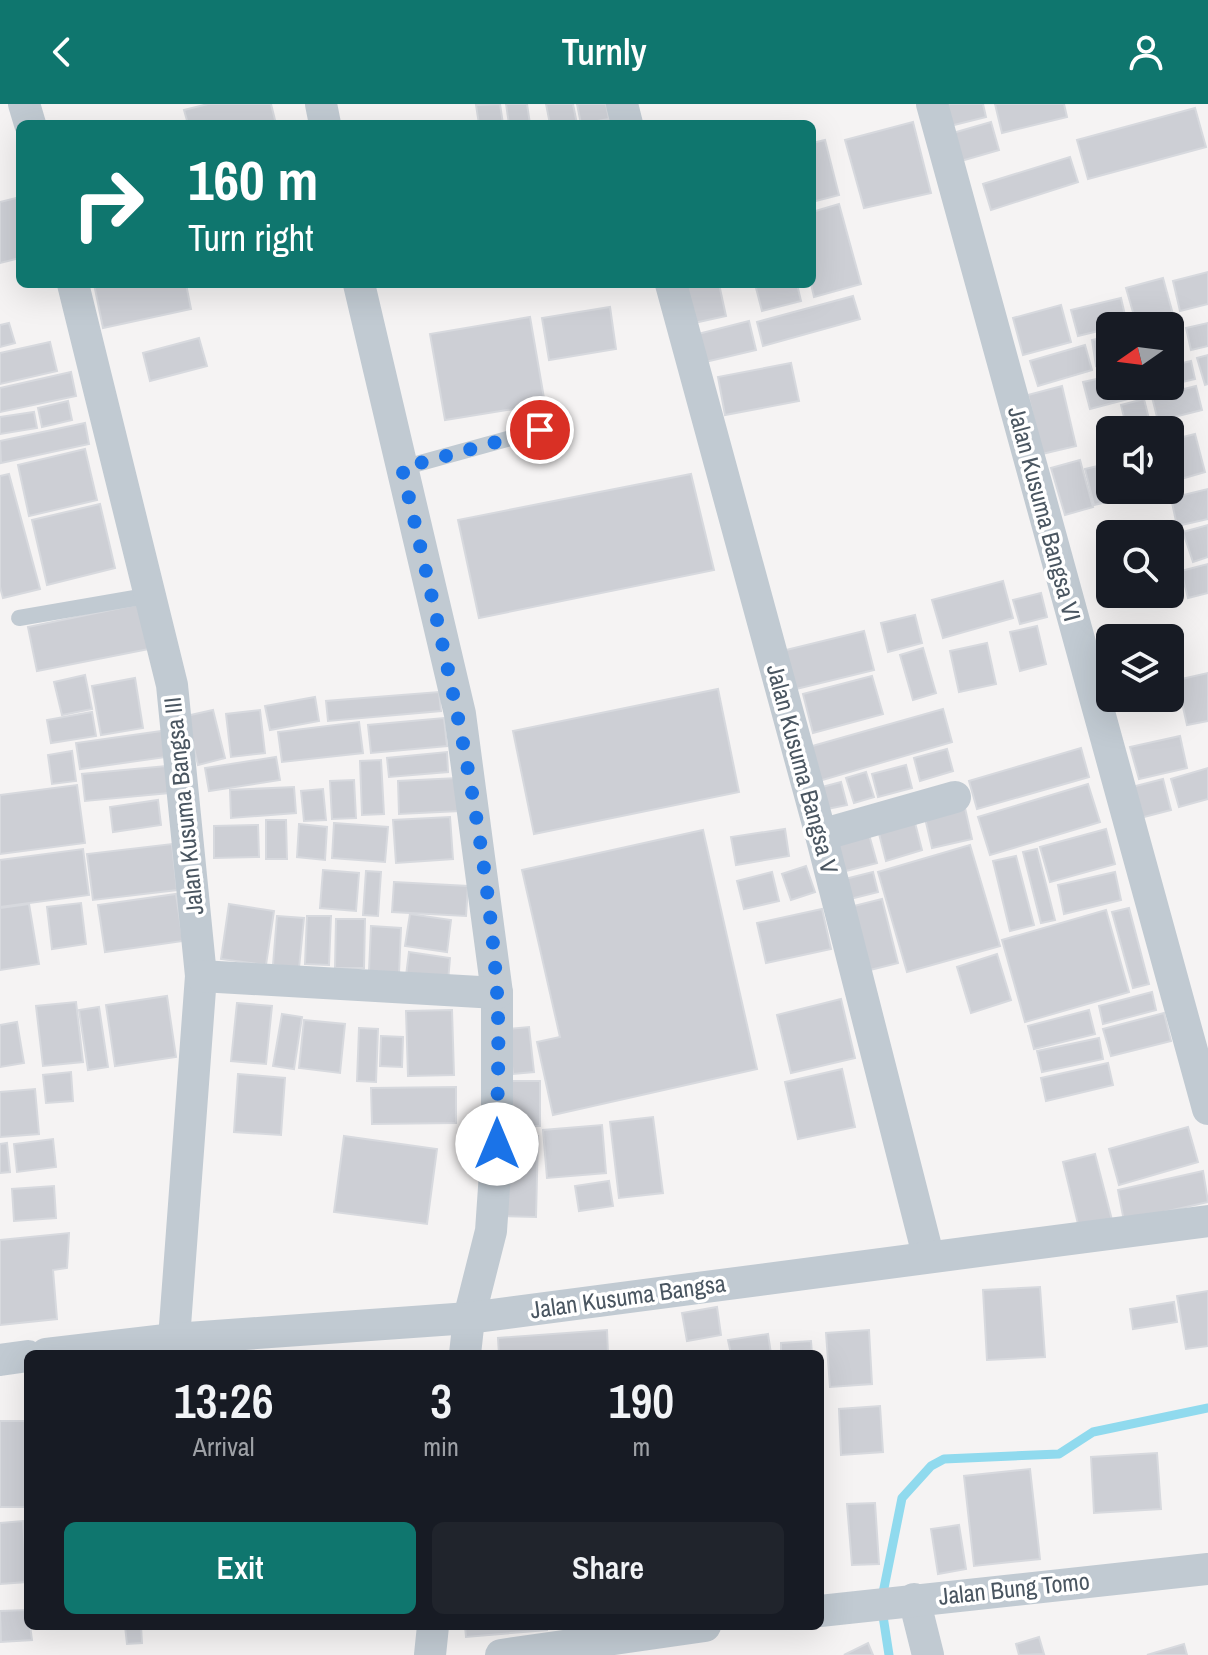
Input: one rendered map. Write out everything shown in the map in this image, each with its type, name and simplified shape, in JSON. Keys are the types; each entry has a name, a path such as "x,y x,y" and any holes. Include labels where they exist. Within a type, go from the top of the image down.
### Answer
{"street":[{"name":"Jalan Kusuma Bangsa VI","path":"932,104 1208,1109"},
{"name":"Jalan Kusuma Bangsa III","path":"74,288 172,685 201,976 174,1339"},
{"path":"360,288 460,714 497,993 497,1144 491,1231 469,1318 465,1350"},
{"name":"Jalan Kusuma Bangsa V","path":"672,288 821,835 928,1255"},
{"path":"821,835 955,797"},
{"path":"201,976 497,993"},
{"name":"Jalan Kusuma Bangsa","path":"80,1350 174,1339 469,1318 928,1255 1208,1221"},
{"path":"0,1360 24,1357"},
{"name":"Jalan Bung Tomo","path":"824,1610 1208,1569"},
{"path":"914,1599 928,1655"},
{"path":"430,1655 433,1630"},
{"path":"501,1655 635,1645 690,1630"}],"lane":[{"path":"402,468 540,430"},
{"path":"19,618 152,595"}],"building":[{"path":"208,104 271,104 275,120 187,120 184,110"},
{"path":"500,104 502,120 478,120 476,105"},
{"path":"506,104 527,104 529,120 508,120"},
{"path":"546,104 573,104 576,120 549,120"},
{"path":"577,104 606,104 609,119 580,120"},
{"path":"940,104 983,104 986,117 946,127"},
{"path":"995,104 1064,104 1067,117 1002,133"},
{"path":"1195,108 1206,147 1088,179 1077,140"},
{"path":"913,122 931,193 864,208 845,140"},
{"path":"991,122 999,150 954,163 946,135"},
{"path":"825,140 839,195 816,201 816,142"},
{"path":"1070,157 1078,182 991,210 983,184"},
{"path":"16,198 16,259 0,263 0,202"},
{"path":"839,204 861,284 814,297 812,288 816,288 816,211"},
{"path":"1208,272 1208,304 1180,311 1173,281"},
{"path":"1163,278 1172,312 1133,312 1126,288"},
{"path":"95,288 187,288 191,309 103,328"},
{"path":"687,288 720,288 726,316 694,323"},
{"path":"756,288 798,288 801,301 762,311"},
{"path":"853,296 860,319 763,346 757,322"},
{"path":"1121,298 1124,312 1096,312 1096,332 1078,336 1071,310"},
{"path":"1061,305 1071,342 1023,355 1013,318"},
{"path":"610,307 616,349 549,360 542,318"},
{"path":"530,317 545,404 445,420 430,334"},
{"path":"749,321 756,350 705,362 698,334"},
{"path":"9,323 15,343 0,347 0,325"},
{"path":"1208,323 1208,346 1191,350 1186,328"},
{"path":"199,338 207,366 150,381 143,353"},
{"path":"1096,339 1096,366 1092,340"},
{"path":"50,342 57,371 0,384 0,353"},
{"path":"1085,345 1092,370 1038,386 1030,361"},
{"path":"1208,355 1208,384 1205,385 1197,358"},
{"path":"1191,361 1195,379 1184,382 1184,363"},
{"path":"791,363 799,401 725,415 718,377"},
{"path":"71,372 76,396 0,412 0,388"},
{"path":"1096,379 1096,400 1124,400 1090,409 1083,382"},
{"path":"1062,386 1076,446 1042,454 1028,395"},
{"path":"1196,386 1202,410 1178,416 1157,416 1153,400 1184,400 1184,389"},
{"path":"1144,400 1148,416 1124,416 1121,405"},
{"path":"68,401 72,420 42,427 38,408"},
{"path":"34,412 37,428 0,434 0,417"},
{"path":"85,423 89,444 1,463 0,441"},
{"path":"1195,434 1205,472 1184,478 1184,437"},
{"path":"85,449 97,500 29,516 18,465"},
{"path":"1080,460 1093,507 1065,515 1051,468"},
{"path":"1096,466 1098,504 1094,505 1085,469"},
{"path":"9,474 40,589 3,598 0,587 0,476"},
{"path":"691,474 714,570 479,618 458,520"},
{"path":"1208,489 1208,519 1184,524 1184,520 1176,520 1172,504 1184,504 1184,495"},
{"path":"100,504 115,568 47,585 32,520"},
{"path":"1208,525 1208,557 1193,562 1184,532"},
{"path":"1208,564 1208,593 1188,598 1184,570"},
{"path":"1003,581 1013,618 943,638 932,600"},
{"path":"1041,593 1047,617 1020,624 1013,600"},
{"path":"140,604 149,649 37,671 28,627"},
{"path":"915,615 922,643 888,652 881,623"},
{"path":"1037,626 1046,664 1020,671 1010,632"},
{"path":"864,631 874,670 792,690 782,651"},
{"path":"987,643 996,684 959,692 950,651"},
{"path":"923,648 936,693 913,700 900,655"},
{"path":"1208,673 1208,721 1187,725 1184,678"},
{"path":"85,675 92,709 62,715 54,682"},
{"path":"872,676 883,714 813,733 803,694"},
{"path":"135,678 143,728 101,735 92,686"},
{"path":"718,689 739,792 534,834 513,731"},
{"path":"439,692 441,711 328,721 326,701"},
{"path":"315,697 319,721 270,730 265,706"},
{"path":"943,709 952,742 819,781 809,747"},
{"path":"213,710 225,758 198,765 186,716"},
{"path":"260,710 265,753 231,757 226,714"},
{"path":"92,712 96,736 51,743 47,720"},
{"path":"444,718 447,746 371,753 368,725"},
{"path":"359,722 363,753 282,762 278,732"},
{"path":"162,731 166,757 80,769 76,743"},
{"path":"1180,736 1187,768 1139,779 1130,747"},
{"path":"1081,748 1089,777 977,809 969,781"},
{"path":"947,749 953,771 920,781 914,758"},
{"path":"72,751 76,781 52,784 48,755"},
{"path":"447,752 448,772 389,777 387,758"},
{"path":"276,757 280,780 209,791 205,768"},
{"path":"381,760 384,814 362,815 360,761"},
{"path":"906,765 912,788 878,797 872,774"},
{"path":"166,766 169,793 85,801 82,774"},
{"path":"1208,768 1208,799 1179,807 1171,779"},
{"path":"866,772 874,797 854,803 846,778"},
{"path":"458,778 460,811 399,814 398,781"},
{"path":"1163,779 1171,810 1140,818 1132,787"},
{"path":"354,780 356,818 332,819 330,781"},
{"path":"841,782 847,805 827,809 822,787"},
{"path":"1088,784 1100,822 990,855 978,817"},
{"path":"77,785 85,843 0,854 0,795"},
{"path":"294,787 296,813 231,818 230,790"},
{"path":"323,789 326,820 304,821 301,791"},
{"path":"158,800 161,825 113,832 110,807"},
{"path":"965,808 972,839 932,848 925,818"},
{"path":"913,815 922,850 886,861 877,826"},
{"path":"450,817 453,859 396,863 393,820"},
{"path":"266,820 286,820 287,859 266,859"},
{"path":"334,823 388,827 385,862 332,858"},
{"path":"299,824 327,827 325,860 297,857"},
{"path":"258,825 259,857 214,858 214,826"},
{"path":"785,829 789,856 736,865 731,837"},
{"path":"1106,829 1115,864 1050,882 1040,847"},
{"path":"703,830 757,1069 553,1115 537,1042 560,1037 522,870"},
{"path":"868,831 877,863 838,873 830,841"},
{"path":"172,844 177,890 93,900 87,854"},
{"path":"970,845 1000,946 907,972 878,872"},
{"path":"83,849 89,895 0,907 0,860"},
{"path":"1037,849 1055,920 1041,923 1023,852"},
{"path":"1016,856 1034,925 1010,931 993,861"},
{"path":"806,866 815,892 791,900 782,874"},
{"path":"323,870 359,873 356,911 320,908"},
{"path":"366,871 381,872 378,916 363,915"},
{"path":"772,872 779,901 744,909 737,881"},
{"path":"873,872 878,892 842,901 837,881"},
{"path":"1115,872 1121,900 1064,914 1058,885"},
{"path":"394,882 468,886 466,916 392,912"},
{"path":"176,894 183,941 105,952 98,905"},
{"path":"882,899 898,963 870,970 854,906"},
{"path":"81,903 86,944 52,949 47,907"},
{"path":"29,904 39,964 0,970 0,908"},
{"path":"229,904 274,911 266,965 221,959"},
{"path":"1129,908 1149,984 1133,988 1112,912"},
{"path":"822,909 831,949 766,963 757,923"},
{"path":"1106,910 1129,992 1025,1022 1002,940"},
{"path":"410,914 451,920 447,952 405,946"},
{"path":"277,916 304,918 299,968 273,965"},
{"path":"307,916 331,916 329,965 305,964"},
{"path":"336,919 365,919 364,968 335,968"},
{"path":"371,926 401,928 399,973 369,971"},
{"path":"409,952 450,958 448,981 406,976"},
{"path":"997,954 1011,1000 971,1013 957,967"},
{"path":"1152,992 1156,1010 1103,1024 1099,1006"},
{"path":"167,996 176,1057 115,1066 106,1005"},
{"path":"841,999 855,1058 791,1073 777,1015"},
{"path":"76,1002 83,1062 43,1066 36,1006"},
{"path":"237,1003 272,1006 266,1064 231,1061"},
{"path":"99,1007 108,1067 88,1070 79,1010"},
{"path":"452,1010 454,1075 408,1076 406,1011"},
{"path":"1089,1010 1095,1034 1034,1049 1028,1026"},
{"path":"1164,1013 1171,1041 1111,1056 1103,1029"},
{"path":"282,1014 302,1017 294,1069 273,1066"},
{"path":"304,1020 345,1024 340,1073 299,1068"},
{"path":"17,1022 24,1063 0,1067 0,1025"},
{"path":"529,1027 534,1072 513,1074 507,1029"},
{"path":"359,1028 378,1029 376,1082 357,1081"},
{"path":"381,1036 403,1037 402,1067 380,1066"},
{"path":"1099,1038 1103,1059 1042,1072 1037,1051"},
{"path":"1108,1063 1113,1085 1046,1101 1041,1078"},
{"path":"842,1069 855,1127 798,1139 785,1082"},
{"path":"71,1072 73,1101 46,1103 43,1075"},
{"path":"238,1074 285,1078 281,1135 234,1132"},
{"path":"507,1081 540,1081 540,1126 508,1126"},
{"path":"456,1087 456,1123 372,1124 371,1088"},
{"path":"35,1089 39,1134 0,1137 0,1092"},
{"path":"653,1117 663,1193 619,1198 610,1122"},
{"path":"602,1125 606,1173 547,1178 543,1130"},
{"path":"1188,1127 1198,1162 1119,1185 1109,1149"},
{"path":"503,1135 538,1136 536,1217 501,1216"},
{"path":"344,1136 437,1149 427,1224 334,1212"},
{"path":"53,1139 56,1167 17,1172 14,1144"},
{"path":"7,1143 10,1172 0,1173 0,1144"},
{"path":"1095,1154 1112,1220 1079,1228 1063,1162"},
{"path":"1203,1171 1208,1202 1124,1221 1118,1190"},
{"path":"609,1181 613,1206 579,1211 575,1186"},
{"path":"54,1186 56,1218 14,1221 12,1189"},
{"path":"69,1233 67,1268 53,1270 57,1319 0,1325 0,1240"},
{"path":"1040,1287 1045,1357 987,1360 983,1290"},
{"path":"1208,1291 1208,1346 1186,1349 1177,1296"},
{"path":"1174,1302 1177,1322 1133,1329 1130,1309"},
{"path":"717,1307 721,1335 687,1341 682,1313"},
{"path":"607,1330 608,1350 499,1350 498,1338"},
{"path":"869,1330 872,1384 830,1387 826,1333"},
{"path":"768,1334 770,1350 730,1350 728,1340"},
{"path":"811,1341 812,1350 781,1350 781,1343"},
{"path":"880,1406 883,1452 841,1455 839,1409"},
{"path":"0,1421 24,1421 24,1507 0,1507"},
{"path":"1157,1453 1161,1509 1094,1513 1091,1457"},
{"path":"1030,1469 1040,1559 974,1566 964,1476"},
{"path":"875,1503 879,1564 852,1565 847,1504"},
{"path":"23,1521 24,1582 0,1584 0,1523"},
{"path":"959,1525 966,1569 938,1574 931,1529"},
{"path":"24,1610 24,1630 31,1630 32,1640 1,1642 0,1611"},
{"path":"125,1630 141,1630 142,1643 127,1644"},
{"path":"465,1630 547,1630 466,1637"},
{"path":"1039,1637 1044,1654 1019,1655 1016,1644"},
{"path":"868,1643 873,1655 844,1655"},
{"path":"1184,1644 1187,1655 1147,1655"}],"waterway":[{"path":"889,1655 881,1603 902,1498 931,1466 944,1459 1059,1454 1093,1432 1208,1408"}],"route":[{"path":"497,1144 497,993 481,851 460,714 402,468 540,430"}]}
